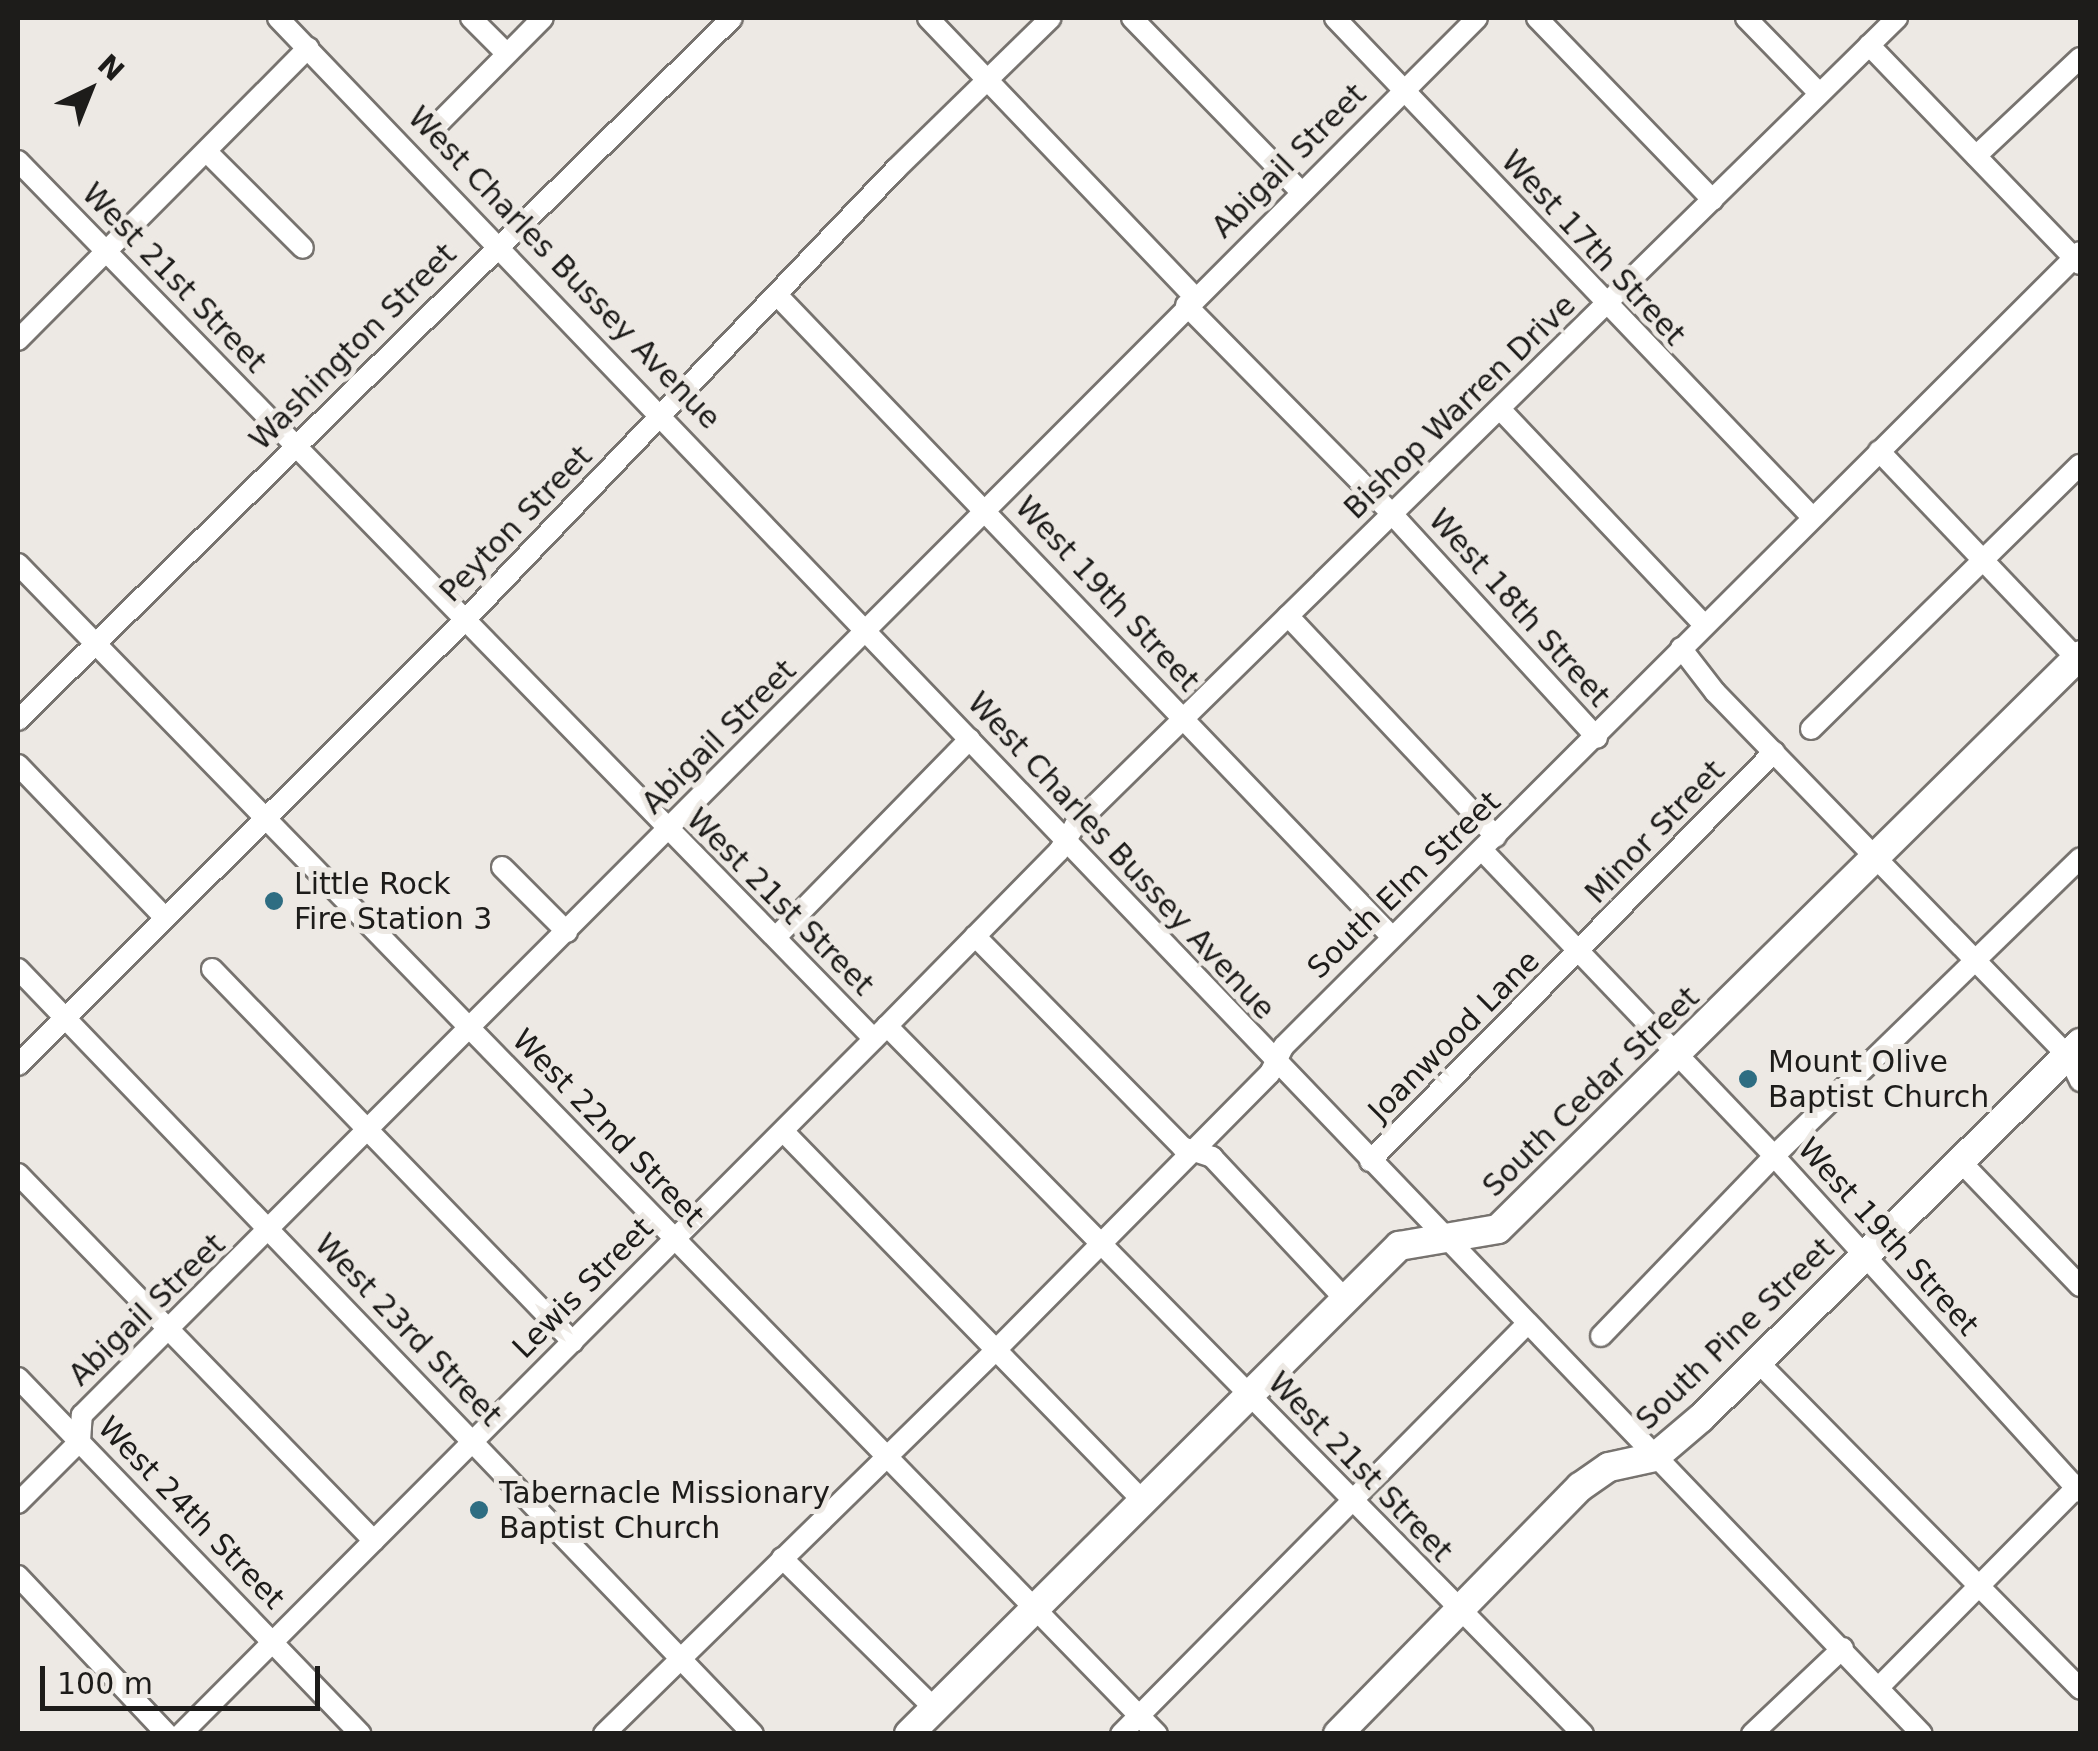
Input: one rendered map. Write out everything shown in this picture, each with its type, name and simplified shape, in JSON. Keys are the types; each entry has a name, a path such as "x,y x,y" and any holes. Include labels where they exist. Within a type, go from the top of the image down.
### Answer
{"main road":[{"name":"South Cedar Street","path":"908,1734 1399,1246 1442,1236 1476,1237 1498,1229 2079,658"},
{"name":"South Pine Street","path":"1338,1734 1580,1487 1609,1467 1655,1457 1758,1362 1960,1162 2076,1060"}],"street":[{"name":"West Charles Bussey Avenue","path":"278,18 664,414 1274,1062 1880,1686 1922,1734"},
{"path":"471,18 506,53"},
{"path":"433,129 543,18"},
{"name":"Washington Street","path":"18,720 732,18"},
{"name":"West 18th Street","path":"928,18 1393,514 1596,738"},
{"name":"Peyton Street","path":"18,1066 466,620 777,295 1051,18"},
{"path":"1132,18 1302,194"},
{"name":"West 17th Street","path":"1335,18 1606,307 1812,516"},
{"name":"Abigail Street","path":"18,1504 80,1441 82,1415 271,1230 867,632 1190,301 1476,18"},
{"path":"1537,18 1713,200"},
{"path":"1746,18 1819,93"},
{"name":"Bishop Warren Drive","path":"1066,838 1897,18"},
{"path":"1869,45 2079,258"},
{"path":"18,340 208,153 308,48"},
{"path":"1976,156 2080,58"},
{"path":"208,153 303,248"},
{"name":"West 21st Street","path":"18,161 667,831 881,1032 1099,1246 1582,1734"},
{"name":"South Elm Street","path":"604,1734 994,1352 1192,1150 1392,937 1596,738 1704,624 2079,258"},
{"name":"West 19th Street","path":"777,295 1392,937"},
{"path":"1500,409 1704,624"},
{"path":"1879,451 1982,562 2079,658"},
{"path":"1811,729 2080,465"},
{"name":"West 22nd Street","path":"18,564 886,1460 1157,1734"},
{"name":"West 19th Street","path":"1288,616 1489,844 1580,954 1774,1156 2079,1488"},
{"path":"1681,648 1774,752 2076,1060"},
{"path":"776,937 970,739"},
{"name":"Minor Street","path":"1580,954 1774,752"},
{"path":"18,766 165,918"},
{"name":"Lewis Street","path":"181,1734 881,1032 1066,838"},
{"path":"1601,1336 1774,1156 2080,858"},
{"path":"502,866 568,932"},
{"path":"975,936 1182,1147 1212,1157 1344,1298"},
{"name":"Joanwood Lane","path":"1370,1161 1580,954"},
{"path":"212,968 572,1342"},
{"name":"West 23rd Street","path":"18,969 753,1734"},
{"path":"783,1131 1142,1500"},
{"path":"1960,1162 2080,1286"},
{"path":"18,1174 172,1328 374,1541"},
{"path":"1122,1734 1527,1324"},
{"path":"1758,1362 1983,1582 2080,1688"},
{"name":"West 24th Street","path":"18,1378 362,1734"},
{"path":"1880,1686 2079,1488"},
{"path":"782,1558 934,1708"},
{"path":"18,1576 167,1734"},
{"path":"1752,1734 1843,1648"}],"place":[{"name":"Little Rock Fire Station 3","path":"274,901"},
{"name":"Mount Olive Baptist Church","path":"1748,1079"},
{"name":"Tabernacle Missionary Baptist Church","path":"479,1510"}]}
